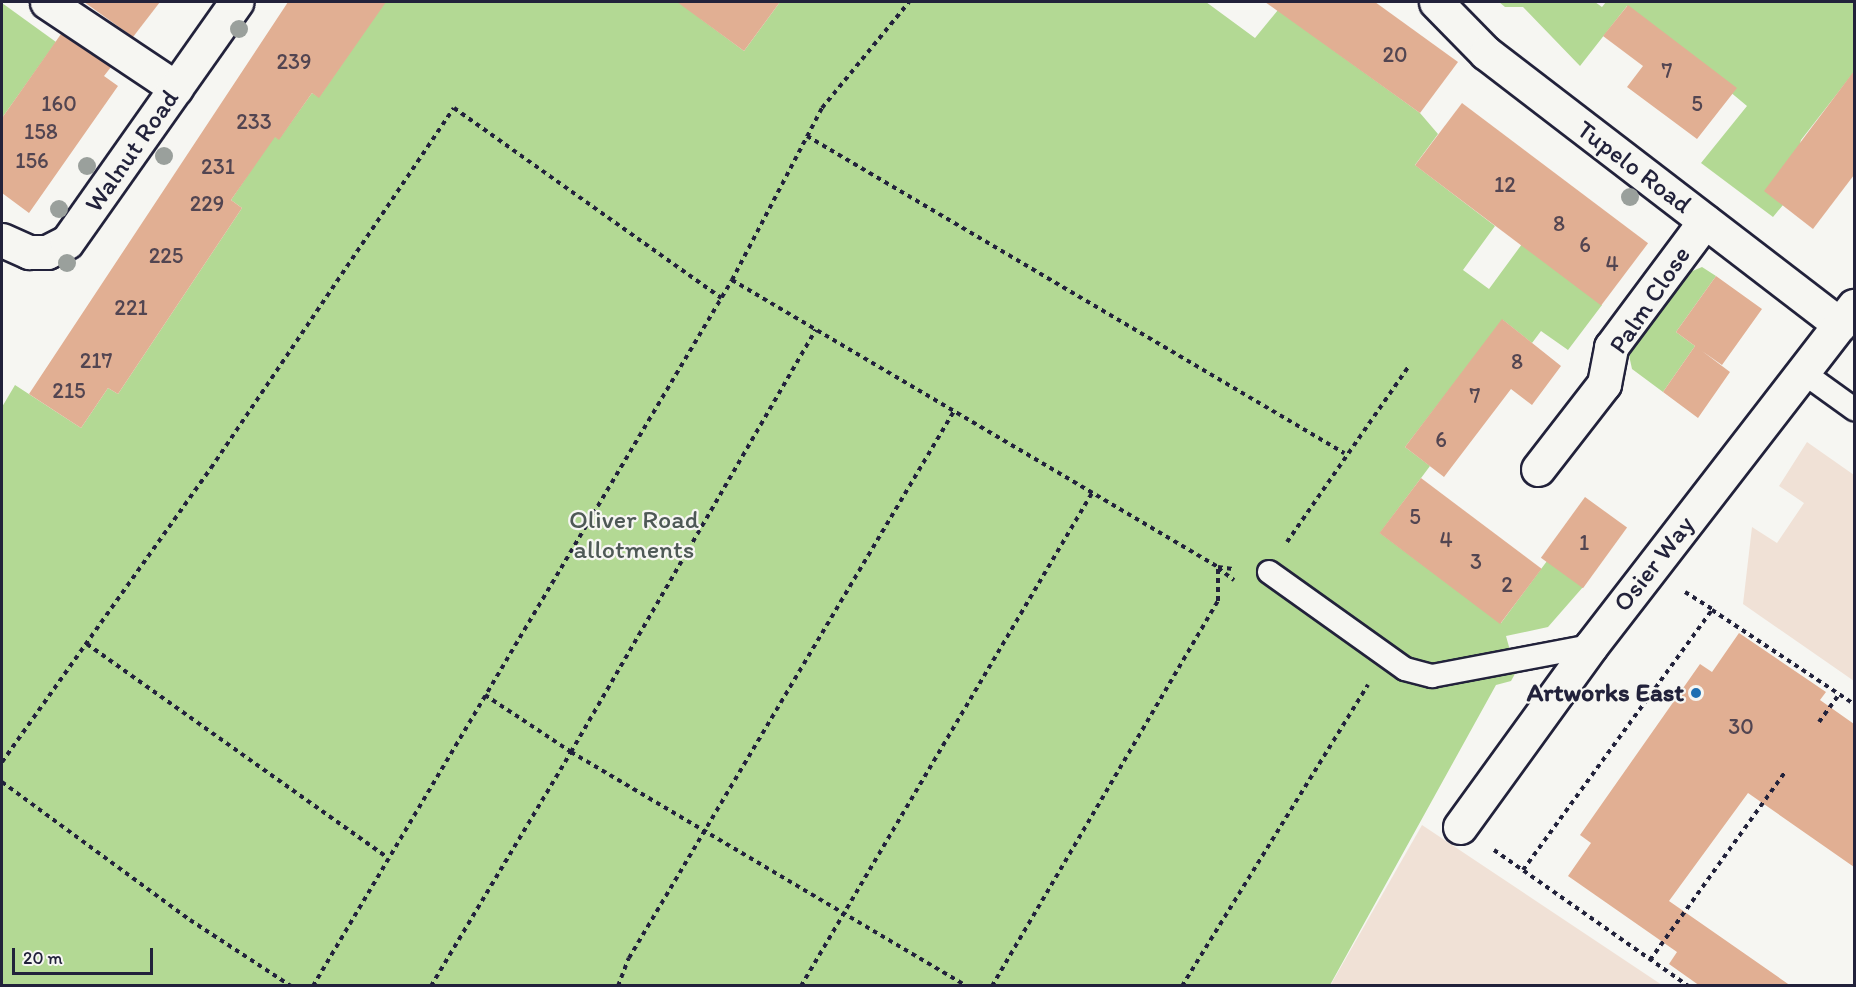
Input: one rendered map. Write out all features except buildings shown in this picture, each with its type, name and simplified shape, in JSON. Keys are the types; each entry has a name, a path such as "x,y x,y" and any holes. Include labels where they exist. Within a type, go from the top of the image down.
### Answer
{"street":[{"path":"46,2 176,88"},
{"name":"Walnut Road","path":"2,240 28,252 47,252 67,242 237,2"},
{"name":"Tupelo Road","path":"1436,2 1486,53 1704,221 1847,315"},
{"name":"Palm Close","path":"1538,469 1604,384 1611,347 1704,221"},
{"name":"Osier Way","path":"1460,827 1591,646 1847,315"}],"lane":[{"path":"1804,373 1854,409"},
{"path":"1269,572 1405,669 1432,676 1591,646"}],"path":[{"path":"313,986 732,280 822,108 909,2"},
{"path":"2,762 87,644 454,108 721,298"},
{"path":"807,136 1344,453"},
{"path":"732,280 1218,567 1241,585"},
{"path":"431,986 571,753 816,330"},
{"path":"1218,567 1269,572 1344,453 1409,366"},
{"path":"618,986 706,828 954,411"},
{"path":"801,986 1092,493"},
{"path":"992,986 1218,601 1218,567"},
{"path":"1683,590 1854,704"},
{"path":"1523,870 1712,610"},
{"path":"87,644 388,858"},
{"path":"1182,986 1372,678"},
{"path":"1819,722 1839,694"},
{"path":"485,695 571,753 706,828 966,986"},
{"path":"1650,960 1785,771"},
{"path":"2,783 190,920 291,986"},
{"path":"1460,827 1688,986"}],"shaded area":[{"path":"1807,442 1854,475 1854,681 1743,604 1752,527 1777,543 1804,503 1779,486"},
{"path":"1422,825 1662,985 1330,986"}],"green space":[{"name":"Oliver Road allotments","path":"385,2 714,2 701,19 744,51 780,2 1206,2 1255,38 1278,10 1420,113 1438,134 1415,165 1495,226 1463,270 1489,289 1522,244 1602,305 1568,350 1541,331 1532,343 1503,320 1405,447 1430,466 1380,533 1501,623 1547,561 1583,587 1548,627 1506,636 1516,672 1511,681 1496,685 1330,985 2,985 2,407 15,385 81,428 108,388 118,394 242,208 231,200 274,136 279,139 312,93 319,97"},
{"path":"1499,2 1595,2 1602,7 1606,2 1854,2 1854,72 1801,140 1783,205 1773,217 1701,163 1747,106 1627,6 1580,66 1523,7 1505,7"},
{"path":"2,3 56,42 2,118"},
{"path":"1702,267 1716,276 1676,332 1695,346 1663,392 1632,369 1627,346 1678,277"}],"place":[{"name":"Artworks East","path":"1696,693"}]}
